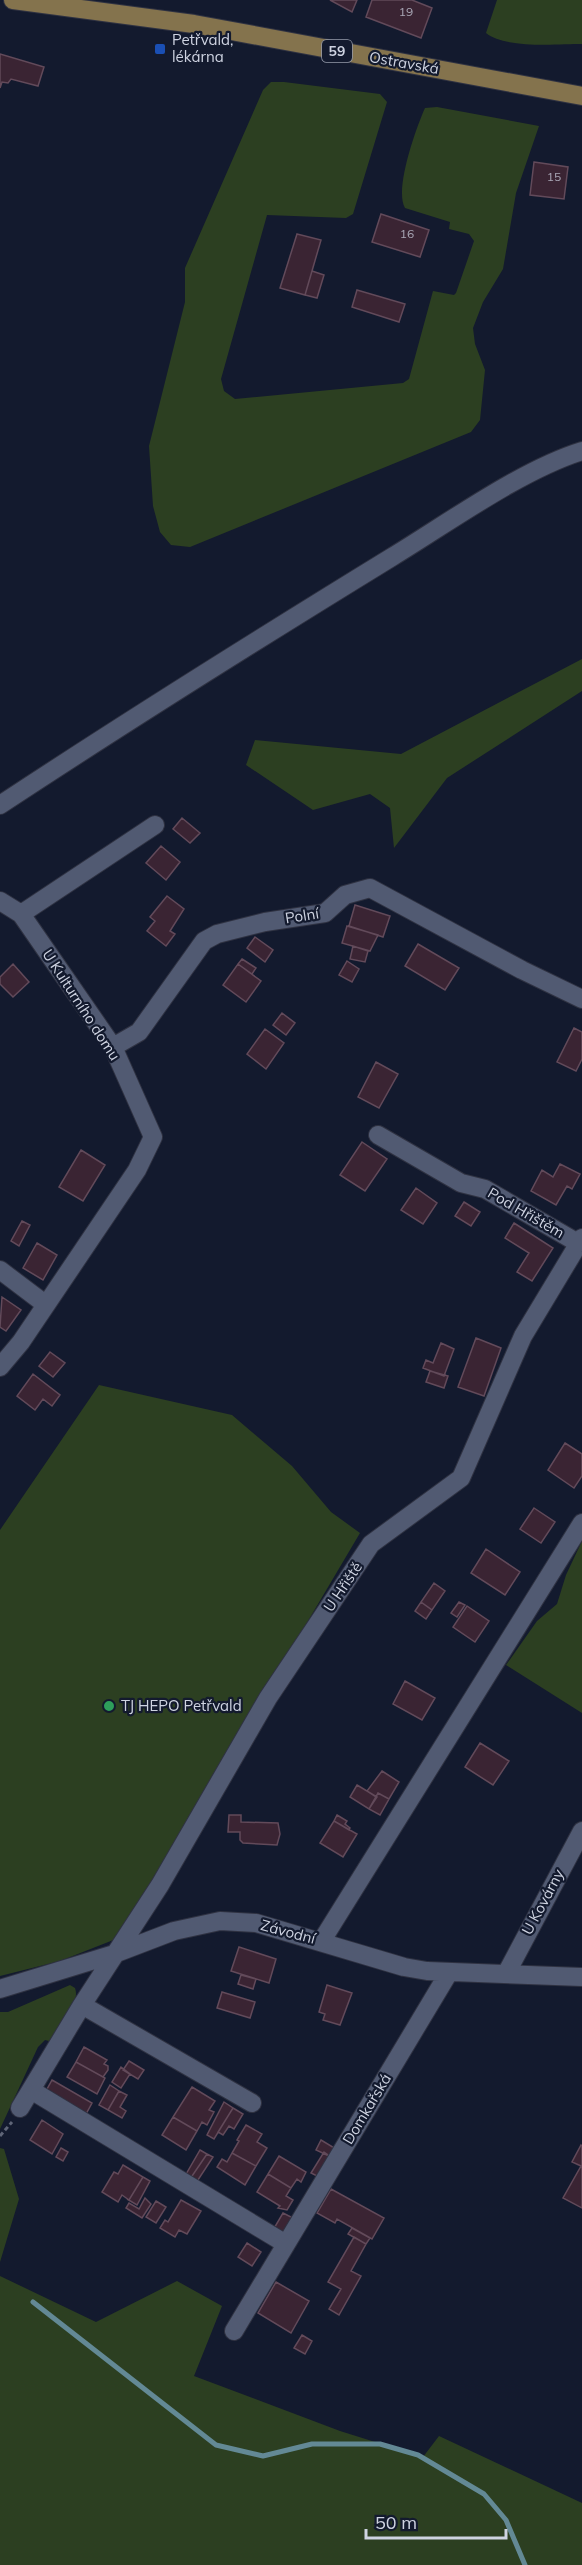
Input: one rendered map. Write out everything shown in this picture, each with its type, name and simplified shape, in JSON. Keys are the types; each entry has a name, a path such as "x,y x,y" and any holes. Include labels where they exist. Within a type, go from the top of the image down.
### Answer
{"main road":[{"name":"Ostravská","path":"13,0 195,24 582,96"}],"street":[{"path":"0,805 189,681 489,498 559,458 582,450"},
{"path":"21,914 155,825"},
{"name":"Polní","path":"113,1047 140,1032 204,941 217,934 265,922 325,913 345,895 370,888 522,970 582,999"},
{"name":"U Kulturního domu","path":"0,901 21,914 113,1047 153,1137 137,1170 21,1342 0,1368"},
{"name":"Pod Hřištěm","path":"378,1135 461,1183 485,1189 580,1240"},
{"name":"U Hřiště","path":"20,2108 114,1954 160,1885 268,1698 371,1544 461,1478 523,1336 580,1240"},
{"path":"0,1270 45,1304"},
{"path":"321,1942 582,1523"},
{"name":"U Kovárny","path":"506,1974 573,1862 582,1831"},
{"name":"Závodní","path":"0,1989 114,1954 174,1931 220,1921 256,1923 404,1967 448,1974 582,1977"},
{"name":"Domkařská","path":"234,2331 448,1974"},
{"path":"82,2005 252,2103"},
{"path":"31,2090 286,2244"}],"green space":[{"path":"497,0 582,0 582,44 518,44 495,38 486,33"},
{"path":"271,82 380,94 387,102 353,214 346,218 267,215 221,379 224,391 235,399 403,383 409,379 433,291 454,295 456,293 474,241 469,234 449,229 450,222 405,208 402,199 404,174 425,108 437,107 539,126 516,193 503,269 483,302 473,328 475,344 485,370 480,420 471,432 190,547 171,545 160,532 153,506 149,446 185,302 185,268 263,90"},
{"path":"582,659 582,691 447,778 394,848 390,808 370,794 313,810 246,765 255,740 401,754"},
{"path":"99,1385 232,1415 292,1466 331,1512 360,1533 121,1937 60,1961 0,1976 0,1530"},
{"path":"582,1541 582,1713 506,1665 537,1621 557,1604 566,1575"},
{"path":"70,1985 75,1988 76,1994 72,2008 49,2041 45,2040 38,2047 0,2129 0,2012 8,2012"},
{"path":"0,2148 4,2149 19,2199 0,2262"},
{"path":"0,2276 96,2322 177,2281 222,2306 194,2376 340,2431 423,2457 439,2436 582,2503 582,2565 0,2565"}],"building":[{"path":"330,0 357,0 352,12"},
{"path":"372,0 412,0 432,8 421,38 366,17"},
{"path":"0,54 44,67 38,86 11,79 8,83 2,82 0,88"},
{"path":"534,162 568,167 564,199 530,195"},
{"path":"381,214 429,230 420,257 372,242"},
{"path":"297,234 321,240 305,295 280,288"},
{"path":"312,271 324,275 317,298 305,295"},
{"path":"357,290 405,304 399,322 352,307"},
{"path":"182,818 200,833 190,843 173,829"},
{"path":"161,846 180,862 166,880 146,863"},
{"path":"167,896 184,909 170,931 175,934 166,946 147,931 155,921 150,917"},
{"path":"355,905 390,916 383,937 349,926"},
{"path":"347,926 378,935 370,951 342,943"},
{"path":"255,937 273,950 265,962 247,948"},
{"path":"418,944 459,968 445,990 405,966"},
{"path":"353,946 368,951 365,962 350,959"},
{"path":"242,959 256,968 252,974 238,964"},
{"path":"347,961 359,969 352,982 339,975"},
{"path":"13,964 29,982 13,997 0,984 0,977"},
{"path":"238,964 261,981 246,1002 223,985"},
{"path":"282,1013 295,1023 286,1035 273,1025"},
{"path":"574,1028 582,1032 582,1059 576,1071 557,1062"},
{"path":"265,1029 284,1043 266,1069 247,1054"},
{"path":"376,1062 398,1074 379,1108 358,1097"},
{"path":"362,1142 387,1159 365,1191 340,1175"},
{"path":"81,1150 105,1165 83,1201 59,1187"},
{"path":"560,1164 580,1174 572,1189 567,1186 556,1205 531,1191 542,1170 553,1177"},
{"path":"416,1188 437,1203 423,1224 401,1210"},
{"path":"464,1202 480,1212 471,1226 455,1216"},
{"path":"22,1221 30,1225 19,1246 11,1241"},
{"path":"514,1223 553,1248 532,1281 517,1272 529,1253 505,1238"},
{"path":"37,1243 57,1255 43,1280 23,1268"},
{"path":"2,1297 21,1310 6,1331 0,1327"},
{"path":"476,1338 501,1348 484,1396 458,1387"},
{"path":"441,1343 454,1349 444,1376 423,1368 426,1360 433,1363"},
{"path":"50,1352 65,1363 53,1377 39,1366"},
{"path":"430,1371 448,1376 444,1388 426,1382"},
{"path":"33,1374 60,1395 52,1406 43,1399 35,1410 17,1396"},
{"path":"565,1443 582,1454 582,1476 574,1488 548,1470"},
{"path":"534,1508 555,1522 541,1543 520,1529"},
{"path":"486,1549 520,1572 505,1595 471,1573"},
{"path":"434,1583 445,1591 432,1610 421,1602"},
{"path":"421,1602 432,1610 426,1619 415,1611"},
{"path":"459,1602 465,1605 457,1617 451,1613"},
{"path":"467,1606 489,1621 475,1642 453,1627"},
{"path":"405,1681 435,1698 422,1720 393,1704"},
{"path":"480,1743 509,1761 493,1785 465,1767"},
{"path":"382,1771 399,1782 389,1799 378,1793 376,1797 367,1791"},
{"path":"357,1785 377,1797 369,1809 350,1797"},
{"path":"378,1793 389,1799 380,1815 369,1809"},
{"path":"229,1815 241,1815 241,1822 278,1823 280,1834 277,1845 243,1843 240,1840 240,1832 228,1832"},
{"path":"337,1815 347,1821 345,1824 350,1828 349,1830 334,1821"},
{"path":"334,1821 357,1834 343,1857 320,1843"},
{"path":"239,1947 276,1959 269,1983 231,1971"},
{"path":"241,1975 256,1979 253,1989 238,1984"},
{"path":"327,1985 352,1993 340,2025 323,2020 325,2014 319,2012"},
{"path":"222,1992 255,2002 250,2018 217,2008"},
{"path":"84,2047 107,2060 104,2064 108,2066 108,2070 103,2077 76,2062"},
{"path":"129,2061 144,2070 138,2079 123,2070"},
{"path":"76,2062 105,2078 97,2094 67,2077"},
{"path":"121,2067 130,2074 121,2088 112,2082"},
{"path":"52,2080 92,2103 86,2114 46,2091"},
{"path":"110,2085 119,2091 108,2110 99,2105"},
{"path":"192,2087 215,2101 209,2110 214,2112 207,2125 202,2122 197,2131 173,2117"},
{"path":"119,2091 127,2095 120,2107 126,2111 122,2118 108,2110"},
{"path":"224,2102 233,2108 214,2139 207,2135"},
{"path":"233,2108 243,2114 234,2129 229,2126 223,2135 218,2132"},
{"path":"173,2117 197,2131 186,2150 162,2135"},
{"path":"42,2120 63,2134 52,2154 30,2140"},
{"path":"246,2125 262,2134 257,2142 267,2148 256,2166 232,2153"},
{"path":"321,2140 336,2149 331,2157 316,2150"},
{"path":"581,2145 582,2208 563,2198 581,2166 572,2162"},
{"path":"61,2148 68,2152 63,2161 56,2157"},
{"path":"200,2150 207,2154 190,2179 185,2176"},
{"path":"324,2152 331,2157 319,2177 311,2173"},
{"path":"232,2153 256,2166 245,2185 217,2167 222,2159 227,2162"},
{"path":"207,2154 213,2157 196,2183 190,2179"},
{"path":"279,2156 306,2172 301,2182 297,2179 291,2188 268,2174"},
{"path":"123,2165 143,2177 129,2200 122,2195 118,2202 102,2192 114,2172 118,2174"},
{"path":"268,2174 291,2188 286,2196 293,2200 287,2210 278,2208 280,2206 257,2192"},
{"path":"143,2177 150,2181 137,2205 127,2199 129,2200"},
{"path":"331,2189 384,2218 372,2239 337,2219 335,2223 317,2213"},
{"path":"145,2198 151,2204 142,2218 126,2208 129,2203 139,2209"},
{"path":"181,2200 201,2211 187,2234 179,2230 175,2237 160,2228 165,2220 168,2222"},
{"path":"156,2201 166,2207 156,2223 146,2217"},
{"path":"283,2213 293,2218 283,2236 273,2230"},
{"path":"352,2228 370,2238 366,2244 348,2234"},
{"path":"354,2237 366,2244 351,2271 361,2276 339,2315 329,2309 341,2289 328,2282"},
{"path":"247,2243 261,2252 252,2266 238,2257"},
{"path":"276,2282 309,2301 291,2333 258,2313"},
{"path":"302,2335 312,2341 305,2354 294,2348"}],"waterway":[{"path":"33,2302 216,2445 263,2456 312,2444 380,2444 418,2455 484,2494 506,2520 525,2565"}],"place":[{"name":"Petřvald, lékárna","path":"160,49"},
{"name":"TJ HEPO Petřvald","path":"109,1706"}]}
